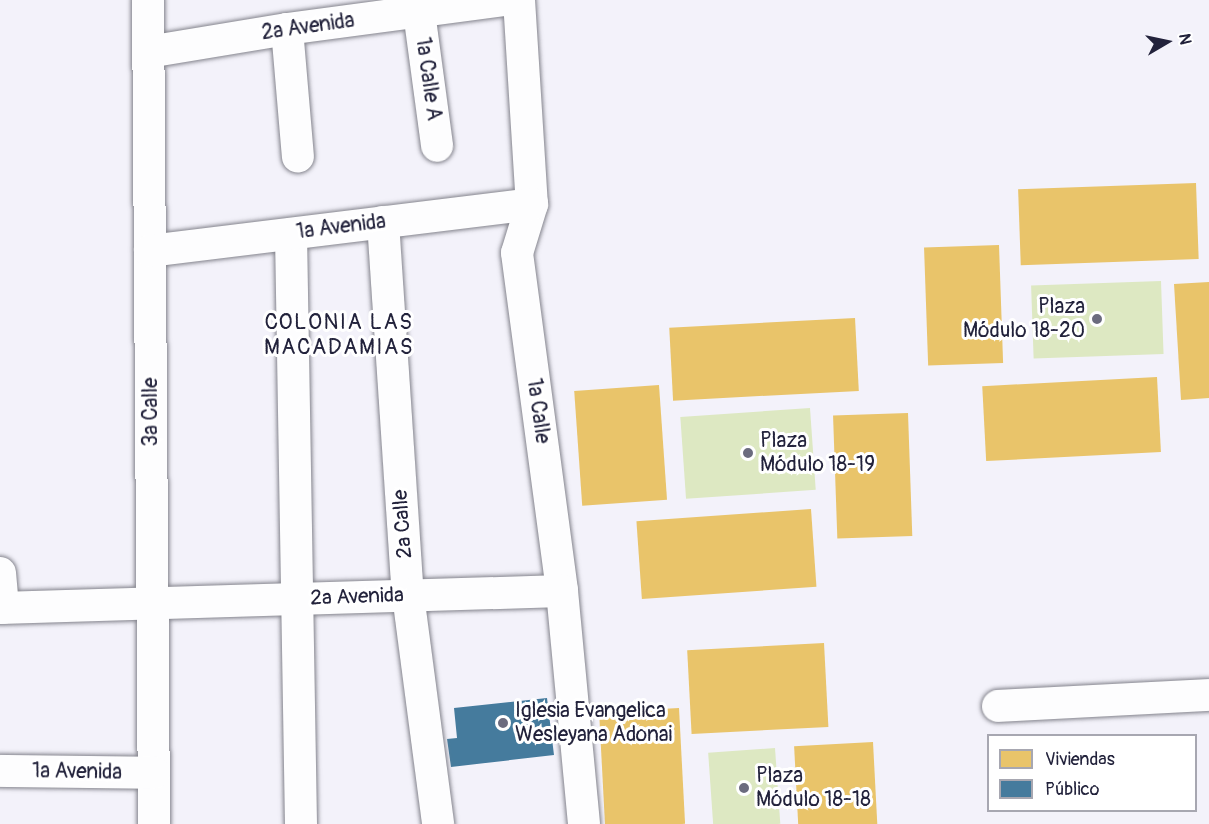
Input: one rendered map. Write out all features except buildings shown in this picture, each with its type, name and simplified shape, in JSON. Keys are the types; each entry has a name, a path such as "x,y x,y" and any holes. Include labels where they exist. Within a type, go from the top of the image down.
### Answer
{"street":[{"name":"3a Calle","path":"148,0 154,824"},
{"name":"2a Avenida","path":"148,52 287,29 505,0"},
{"name":"1a Calle","path":"519,0 532,204 517,253 562,591 584,824"},
{"name":"1a Calle A","path":"420,12 438,146"},
{"path":"287,29 298,157"},
{"name":"1a Avenida","path":"150,251 532,204"},
{"name":"2a Calle","path":"383,222 408,596 438,824"},
{"path":"291,234 301,824"},
{"path":"0,573 1,608 152,603"},
{"name":"2a Avenida","path":"152,603 562,591"},
{"path":"998,706 1209,694"},
{"name":"1a Avenida","path":"0,771 154,773"}],"green space":[{"name":"Plaza Módulo 18-20","path":"1161,281 1164,354 1034,358 1031,286"},
{"name":"Plaza Módulo 18-19","path":"810,408 816,490 686,499 680,417"},
{"name":"Plaza Módulo 18-18","path":"775,748 780,824 713,824 708,753"}],"place":[{"name":"Plaza Módulo 18-20","path":"1097,319"},
{"name":"Plaza Módulo 18-19","path":"748,453"},
{"name":"Iglesia Evangelica Wesleyana Adonai","path":"503,723"},
{"name":"Plaza Módulo 18-18","path":"744,788"}],"district":[{"name":"COLONIA LAS MACADAMIAS","path":"339,334"}]}
